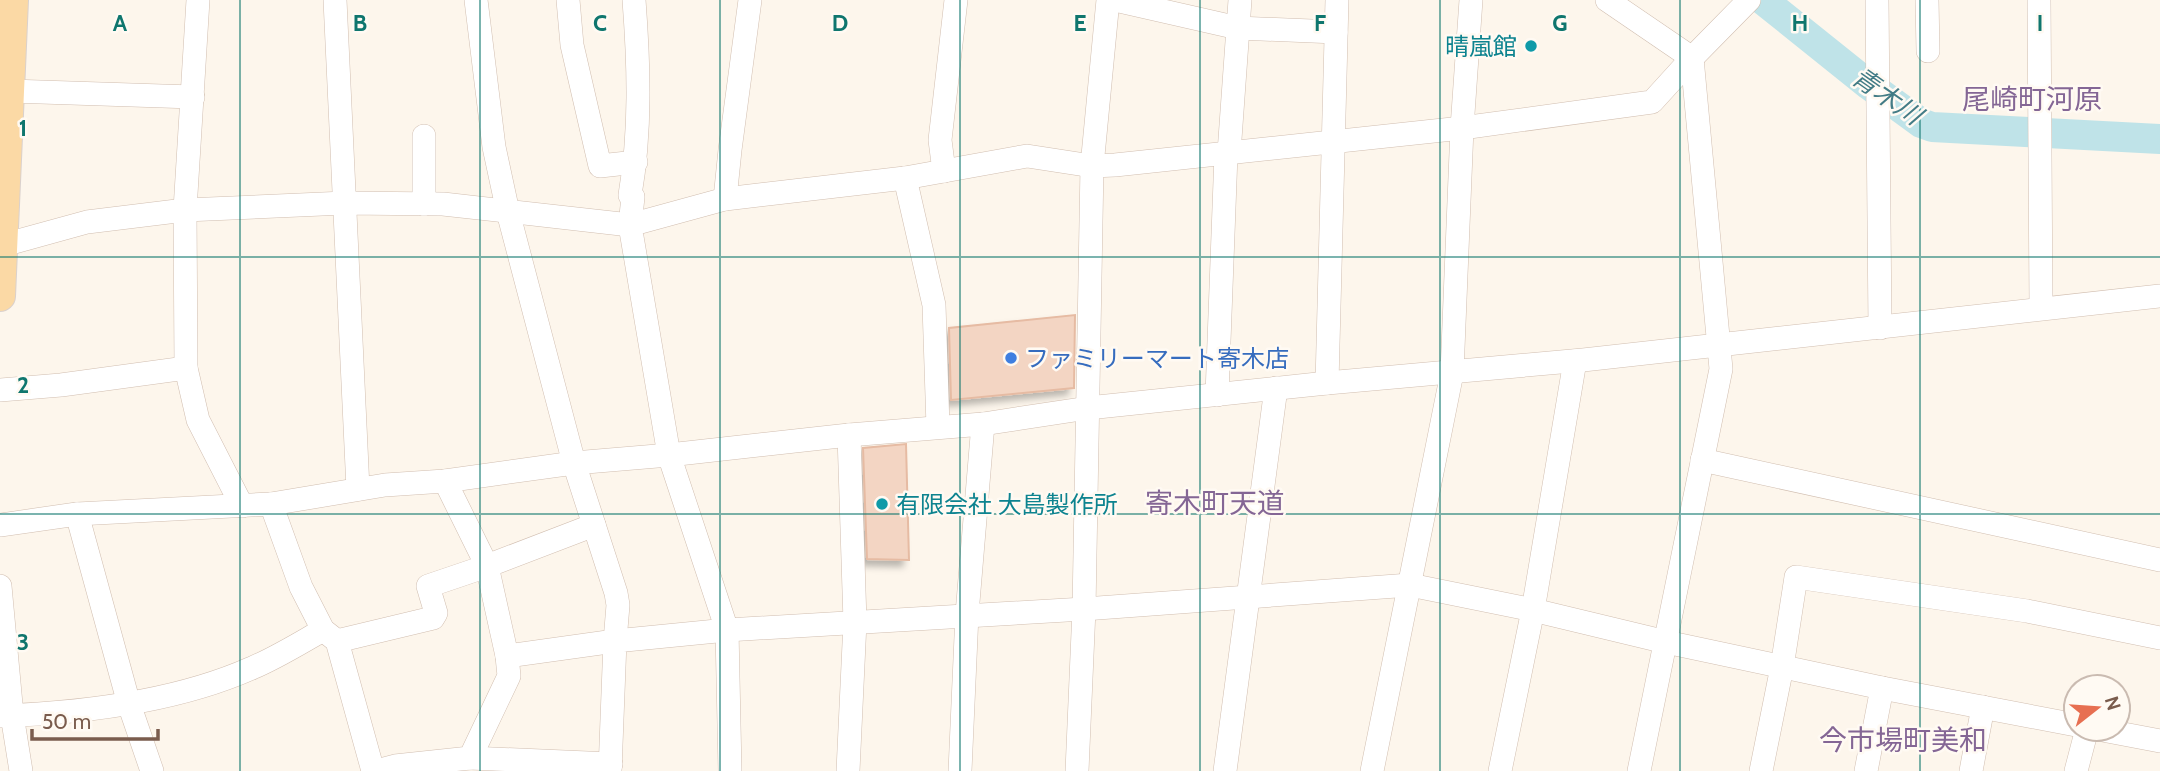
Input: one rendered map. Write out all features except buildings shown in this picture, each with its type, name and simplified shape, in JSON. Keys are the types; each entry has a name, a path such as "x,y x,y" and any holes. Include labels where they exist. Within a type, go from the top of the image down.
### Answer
{"main road":[{"path":"0,296 13,0"}],"street":[{"path":"198,0 185,210 186,368 198,420 242,506"},
{"path":"335,0 358,489"},
{"path":"271,504 301,587 330,635 375,771 395,766 462,762 610,768 618,606 574,463 508,212 494,147 476,0"},
{"path":"568,0 572,45 600,166 636,162"},
{"path":"634,0 638,52 636,162 630,195 633,197 630,225 669,455 727,630 730,771"},
{"path":"725,199 750,0"},
{"path":"944,171 940,140 956,0"},
{"path":"1077,771 1084,608 1092,166 1108,0"},
{"path":"1115,0 1238,28 1336,32"},
{"path":"1217,395 1227,153 1240,0"},
{"path":"1327,383 1337,0"},
{"path":"1372,771 1452,373 1462,128 1471,0"},
{"path":"1607,0 1692,58"},
{"path":"1,246 87,222 185,210 345,204 443,204 630,225 725,199 905,178 1027,156 1092,166 1333,143 1652,102 1749,0"},
{"path":"1877,0 1880,328"},
{"path":"1927,0 1928,51"},
{"path":"2039,0 2042,307"},
{"path":"1640,771 1721,369 1692,58"},
{"path":"10,91 193,97"},
{"path":"424,136 424,204"},
{"path":"905,178 934,305 938,427"},
{"path":"0,525 77,514 271,504 358,489 445,481 574,463 983,424 1088,408 1575,361 2160,296"},
{"path":"1500,771 1533,610 1575,361"},
{"path":"0,390 61,385 186,368"},
{"path":"1225,771 1276,388"},
{"path":"960,771 967,614 983,424"},
{"path":"848,771 855,622 849,435"},
{"path":"1702,460 2160,560"},
{"path":"445,481 487,566 509,676 462,762"},
{"path":"77,514 129,704 152,771"},
{"path":"6,715 129,704 195,689 330,635 433,618 436,613 428,586 594,525"},
{"path":"1761,771 1782,667 1796,578 2027,611 2160,638"},
{"path":"507,656 615,641 727,630 1410,585 1782,667 2062,722"},
{"path":"0,586 6,715 21,771"},
{"path":"1866,771 1882,688"},
{"path":"1971,771 1983,707"},
{"path":"2132,736 2160,741"},
{"path":"2076,771 2083,743"}],"waterway":[{"name":"青木川","path":"1763,0 1869,85 1921,123 1932,127 2160,139"}],"place":[{"name":"晴嵐館","path":"1531,46"},
{"name":"ファミリーマート寄木店","path":"1011,358"},
{"name":"有限会社 大島製作所","path":"882,504"}],"district":[{"name":"尾崎町河原","path":"2032,99"},
{"name":"寄木町天道","path":"1215,503"},
{"name":"今市場町美和","path":"1903,740"}]}
